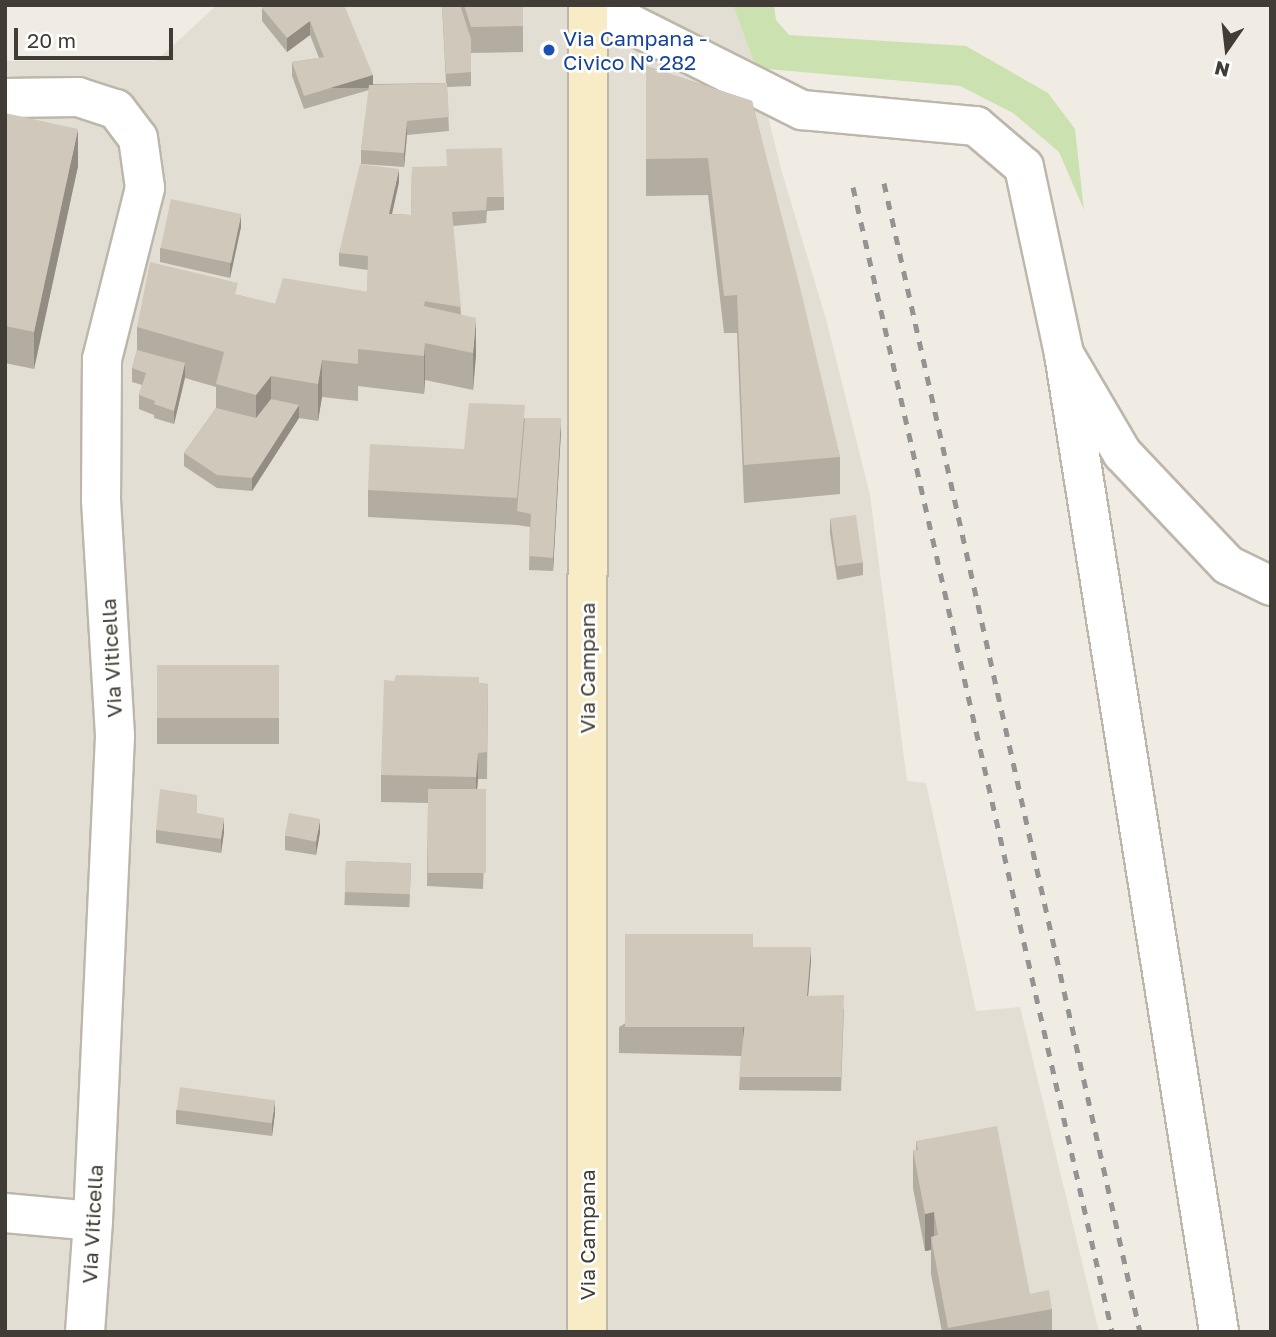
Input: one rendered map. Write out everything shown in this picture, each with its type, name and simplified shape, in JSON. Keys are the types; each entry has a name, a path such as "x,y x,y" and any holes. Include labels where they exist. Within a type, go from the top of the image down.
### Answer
{"main road":[{"name":"Via Campana","path":"587,1332 590,5"}],"street":[{"path":"590,5 802,110 975,126 1024,167 1065,354 1219,1332"},
{"name":"Via Viticella","path":"5,98 78,97 116,109 138,138 145,188 102,359 101,500 115,736 93,1221 85,1332"},
{"path":"1065,354 1122,453 1228,565 1271,586"},
{"path":"5,1213 93,1221"}],"shaded area":[{"path":"217,5 733,5 756,68 781,169 826,319 870,495 907,781 926,783 976,1011 1020,1007 1099,1332 5,1332 5,61 156,61"}],"green space":[{"path":"733,5 774,5 776,20 789,35 966,46 1048,93 1075,129 1084,210 1059,152 1013,113 960,86 756,68"}],"building":[{"path":"265,5 344,5 373,75 304,96 292,62 324,57 310,21 287,38 262,8"},
{"path":"442,5 460,5 471,39 471,72 446,74"},
{"path":"464,5 523,5 523,26 471,27"},
{"path":"646,66 752,101 840,457 744,465 737,295 724,296 708,158 646,159"},
{"path":"447,83 449,117 407,121 404,153 361,150 369,85"},
{"path":"5,113 78,129 34,332 5,326"},
{"path":"502,148 504,197 487,197 486,210 452,212 461,307 367,292 368,256 339,253 360,164 399,169 389,214 411,215 412,167 447,166 446,149"},
{"path":"171,199 241,214 231,263 161,248"},
{"path":"150,262 238,283 235,294 275,304 283,278 425,301 424,306 476,318 473,353 425,343 424,356 358,349 358,364 322,360 318,384 271,376 256,395 216,384 224,352 137,327"},
{"path":"137,350 185,363 174,411 139,395 146,373 132,368"},
{"path":"271,399 299,405 252,478 217,475 184,453 216,408 256,418"},
{"path":"469,403 525,405 517,498 368,490 370,444 464,449"},
{"path":"525,418 561,418 553,558 529,556 531,514 517,511"},
{"path":"856,515 863,563 837,566 830,519"},
{"path":"157,665 279,665 279,718 157,718"},
{"path":"396,675 479,677 479,683 488,684 487,752 478,753 476,777 381,775 384,680 394,681"},
{"path":"160,789 197,795 197,813 224,818 221,839 156,830"},
{"path":"428,789 486,789 486,873 428,873"},
{"path":"289,813 320,819 316,842 285,836"},
{"path":"346,861 411,863 410,894 345,892"},
{"path":"625,934 753,934 753,1027 625,1027"},
{"path":"753,947 811,947 807,996 844,995 841,1077 739,1077"},
{"path":"180,1087 275,1100 272,1123 177,1110"},
{"path":"997,1126 1030,1294 1049,1290 1052,1309 948,1328 931,1237 938,1235 934,1212 925,1214 913,1150 918,1150 916,1141"}],"railway":[{"path":"884,183 1140,1332"},
{"path":"853,187 1112,1332"}],"place":[{"name":"Via Campana - Civico N° 282","path":"549,50"}]}
